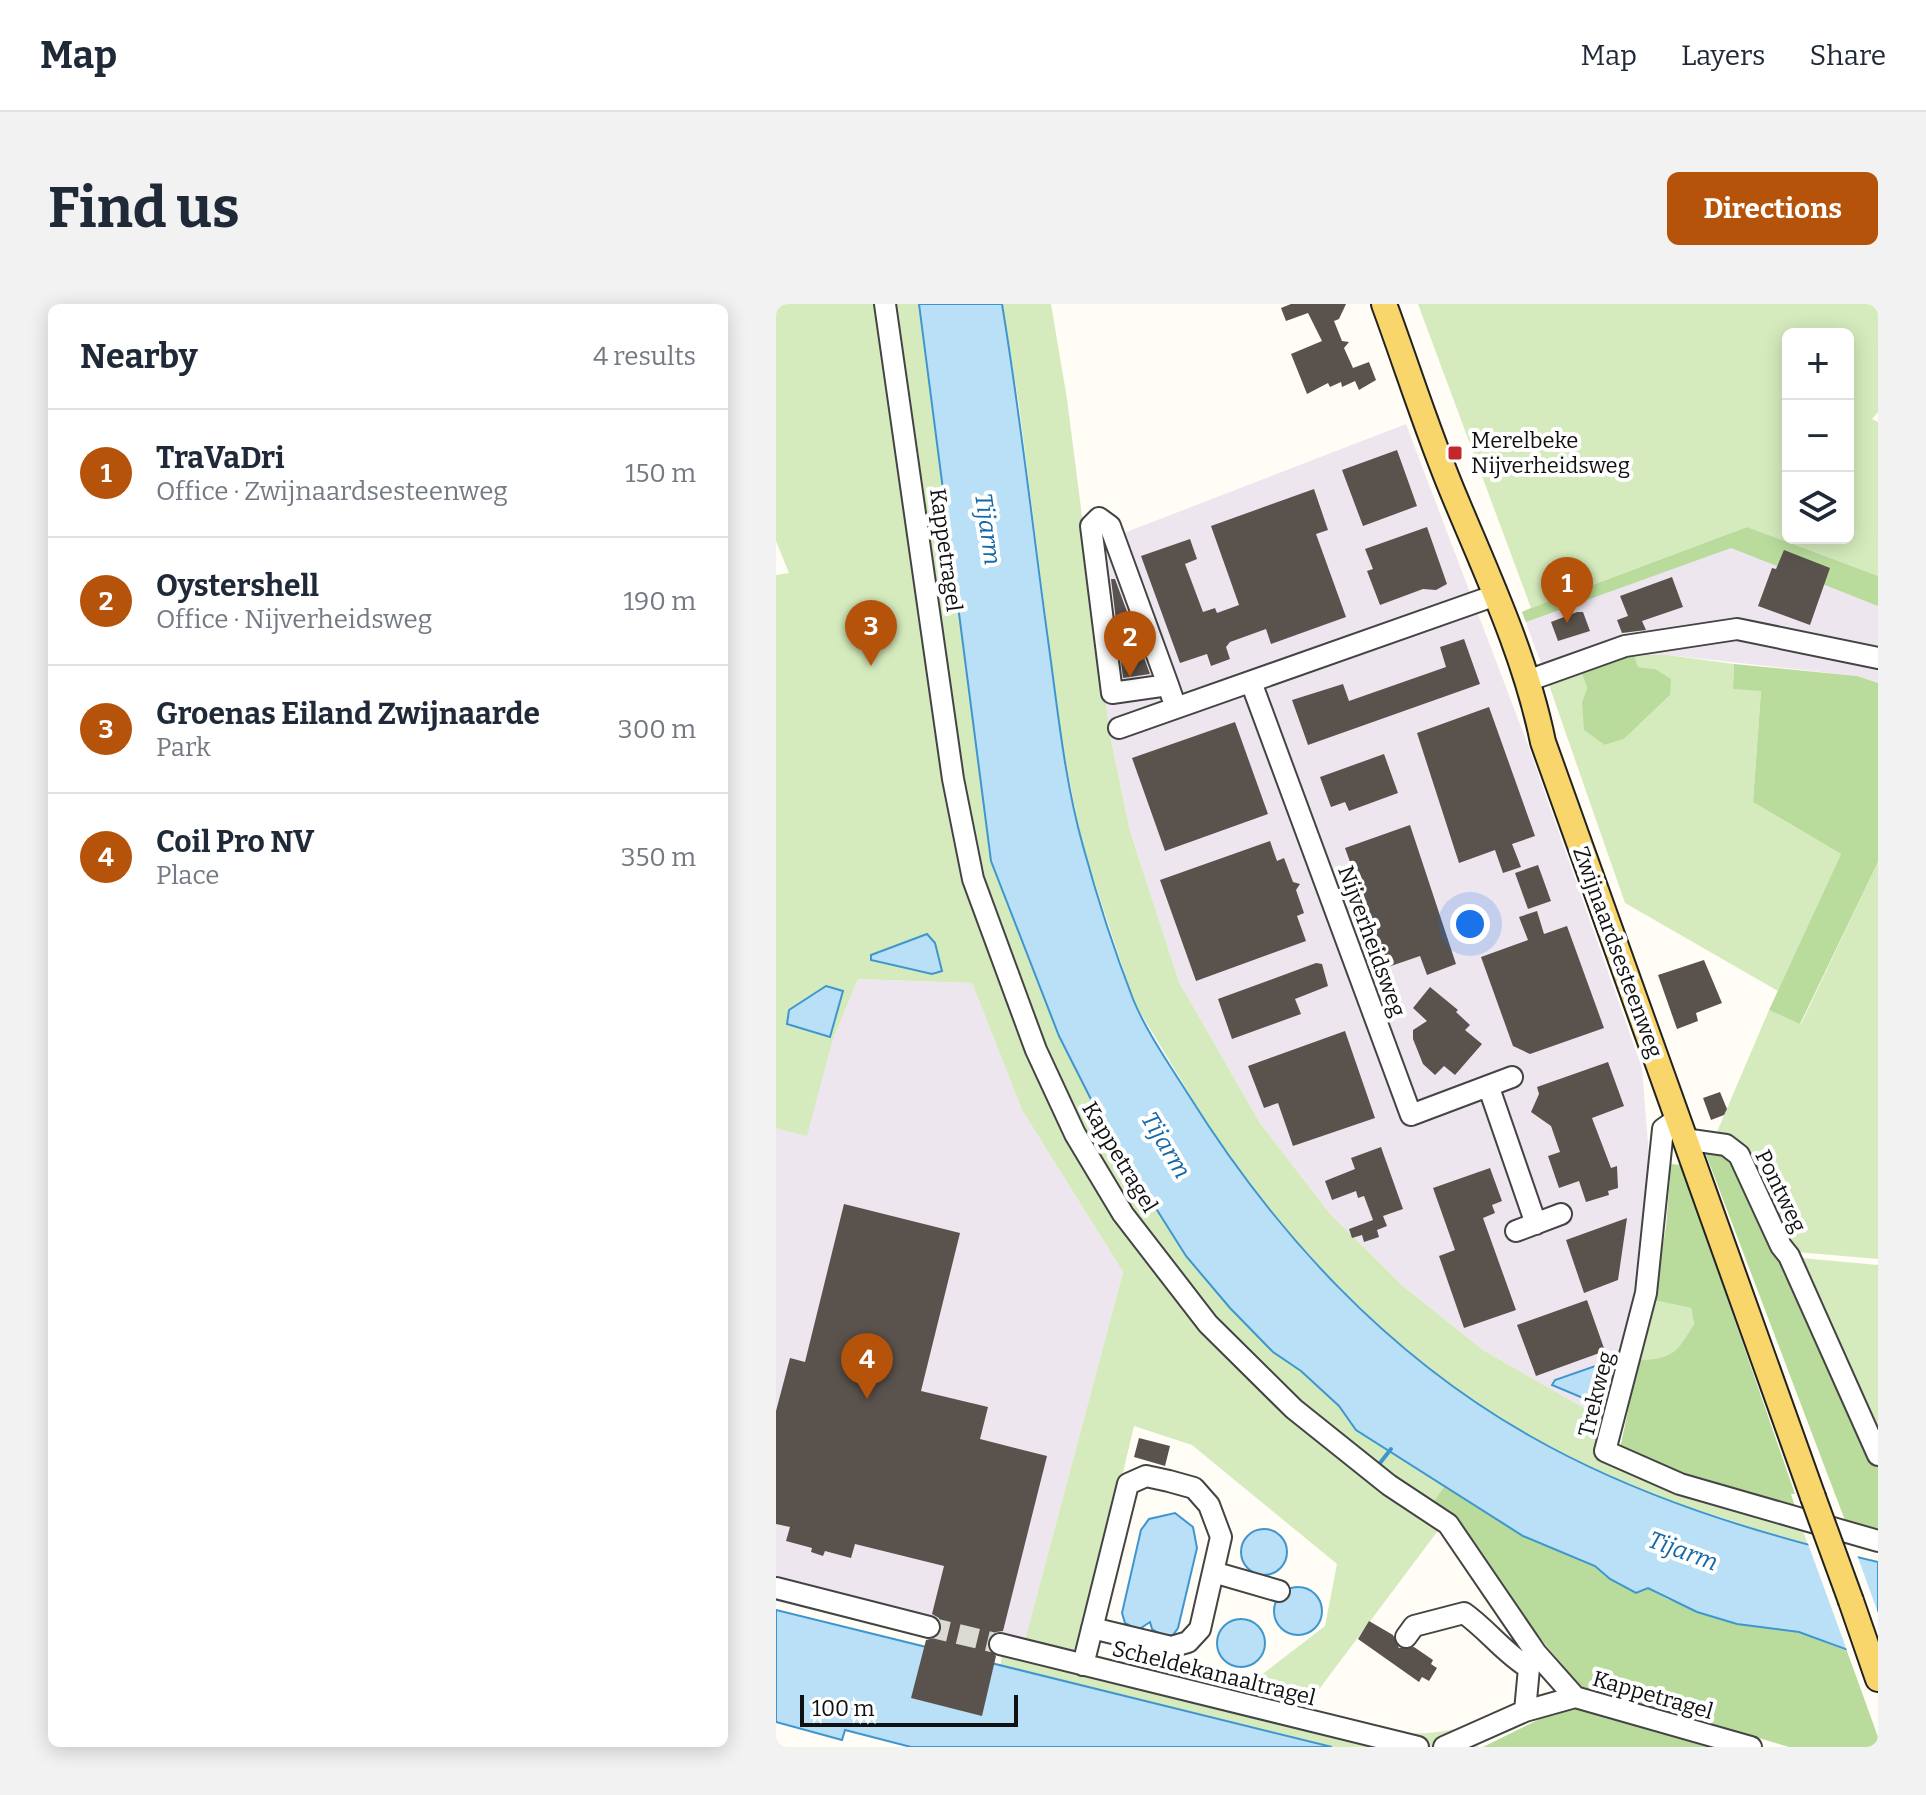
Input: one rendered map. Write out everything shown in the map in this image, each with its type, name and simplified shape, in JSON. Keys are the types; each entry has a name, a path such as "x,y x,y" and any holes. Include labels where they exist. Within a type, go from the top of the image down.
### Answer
{"main road":[{"name":"Zwijnaardsesteenweg","path":"1384,304 1455,500 1496,595 1527,681 1543,742 1878,1679"}],"street":[{"name":"Kappetragel","path":"885,304 953,779 973,879 1036,1050 1075,1134 1123,1214 1208,1324 1294,1409 1389,1485 1448,1524 1531,1654 1575,1697 1751,1747"},
{"path":"1168,685 1112,693 1091,526 1099,518 1110,526 1168,685 1176,708"},
{"path":"1119,728 1496,595"},
{"path":"1527,681 1625,646 1737,629 1878,658"},
{"name":"Nijverheidsweg","path":"1251,682 1411,1115 1512,1077"},
{"path":"1489,1088 1526,1228 1561,1214"},
{"name":"Trekweg","path":"1680,1129 1663,1129 1646,1293 1605,1451 1680,1484 1878,1541"},
{"name":"Pontweg","path":"1680,1129 1734,1150 1781,1246 1789,1256 1878,1455"},
{"path":"1083,1665 1092,1628 1128,1484 1146,1476 1194,1488 1209,1505 1221,1537 1200,1629 1188,1642 1171,1647 1092,1628"},
{"path":"1213,1572 1279,1591"},
{"path":"776,1588 929,1627"},
{"path":"1406,1637 1414,1626 1464,1613 1480,1624 1505,1654 1531,1654 1525,1711"},
{"name":"Scheldekanaaltragel","path":"1000,1644 1418,1747"},
{"path":"1444,1747 1525,1711 1575,1697"}],"shaded area":[{"path":"1406,424 1529,748 1642,1068 1649,1156 1637,1280 1605,1420 1483,1350 1403,1286 1331,1215 1260,1123 1179,982 1130,831 1110,735 1085,548"},
{"path":"1747,527 1782,540 1782,544 1792,544 1878,576 1878,683 1856,676 1668,655 1634,655 1549,685 1522,612"},
{"path":"858,979 972,983 1022,1110 1123,1272 1020,1660 776,1601 776,1127 832,1042"}],"green space":[{"path":"776,304 919,304 991,861 1059,1036 1106,1129 1186,1256 1273,1352 1301,1371 1339,1406 1357,1430 1446,1484 1432,1506 1449,1516 1302,1712 1365,1728 1405,1733 1447,1731 1470,1725 1478,1747 1332,1747 1000,1667 1002,1656 1020,1659 1123,1272 1022,1110 972,983 858,979 832,1042 807,1136 776,1128 776,575 789,573 776,541","holes":["1134,1426 1192,1445 1337,1564 1325,1626 1234,1696 1079,1658"]},
{"path":"1002,304 1051,304 1067,399 1110,735 1130,831 1179,982 1260,1123 1331,1215 1403,1286 1483,1350 1605,1420 1609,1450 1798,1516 1808,1545 1675,1503 1599,1471 1531,1437 1455,1390 1373,1321 1296,1245 1225,1153 1134,1002 1082,844 1062,743 1019,405"},
{"path":"1418,304 1878,304 1878,412 1872,419 1878,422 1878,576 1792,544 1854,544 1854,328 1782,328 1782,540 1747,527 1531,608"},
{"path":"1747,527 1782,540 1782,544 1792,544 1878,576 1878,606 1731,548 1526,622 1522,612"},
{"path":"1634,655 1668,655 1734,664 1733,689 1761,690 1753,802 1841,854 1778,991 1625,903 1549,685 1582,674 1587,688 1582,702 1605,745 1624,739 1670,695 1655,669 1638,667"},
{"path":"1634,655 1638,667 1655,669 1671,679 1670,695 1624,739 1605,745 1584,730 1582,702 1587,688 1582,674"},
{"path":"1734,664 1857,676 1878,683 1878,862 1800,1024 1769,1010 1841,854 1753,802 1761,691 1733,689"},
{"path":"1878,862 1878,1259 1797,1252 1714,1139 1769,1010 1801,1024"},
{"path":"1728,1150 1878,1460 1878,1532 1846,1523 1705,1152"},
{"path":"1671,1164 1681,1165 1795,1494 1791,1494 1798,1516 1619,1453 1639,1360 1667,1356 1683,1341 1694,1324 1691,1308 1653,1300 1666,1227"},
{"path":"1790,1257 1878,1265 1878,1460"},
{"path":"1653,1300 1691,1308 1694,1324 1683,1341 1667,1356 1639,1360"},
{"path":"1446,1484 1523,1536 1595,1566 1610,1579 1647,1588 1667,1599 1737,1624 1799,1632 1847,1651 1878,1737 1878,1747 1789,1747 1580,1686 1530,1626 1449,1516 1431,1506"},
{"path":"1568,1705 1720,1747 1483,1747"}],"water":[{"name":"Tijarm","path":"919,304 1002,304 1063,747 1083,846 1138,1011 1222,1145 1296,1241 1338,1286 1428,1368 1478,1404 1571,1458 1655,1495 1743,1526 1878,1562 1878,1661 1799,1632 1737,1624 1697,1612 1648,1588 1636,1593 1610,1579 1595,1566 1523,1536 1356,1430 1339,1406 1301,1371 1273,1352 1230,1308 1186,1256 1106,1129 1059,1036 991,861"},
{"path":"927,934 935,943 942,971 932,974 871,960 871,955"},
{"path":"826,986 843,991 830,1037 787,1024 789,1010"},
{"path":"1601,1364 1590,1401 1552,1385 1555,1380"},
{"path":"1175,1513 1193,1527 1197,1548 1178,1628 1173,1635 1163,1636 1152,1629 1150,1622 1138,1630 1125,1623 1122,1613 1141,1530 1149,1519"},
{"path":"1264,1529 1281,1535 1287,1552 1281,1569 1264,1575 1247,1569 1241,1552 1247,1535"},
{"path":"1298,1587 1315,1594 1322,1611 1315,1628 1298,1635 1281,1628 1274,1611 1281,1594"},
{"path":"776,1610 1332,1747 911,1747 845,1730 842,1740 776,1722"},
{"path":"1241,1619 1258,1626 1265,1643 1258,1660 1241,1667 1224,1660 1217,1643 1224,1626"}],"pier":[{"path":"1807,1541 1856,1552 1878,1613 1878,1665 1849,1656"}],"building":[{"path":"1291,304 1346,304 1339,319 1334,321 1342,341 1349,342 1344,348 1353,368 1369,362 1376,380 1359,390 1355,381 1342,387 1341,382 1330,387 1328,383 1307,394 1291,354 1322,341 1308,313 1286,321 1281,308"},
{"path":"1397,450 1417,506 1363,526 1342,470"},
{"path":"1314,489 1328,530 1316,534 1346,617 1271,644 1266,629 1230,642 1226,647 1230,659 1211,666 1207,654 1180,663 1141,556 1190,539 1197,559 1185,564 1203,612 1215,608 1217,613 1239,605 1211,526"},
{"path":"1427,527 1447,584 1436,590 1423,589 1380,605 1367,571 1373,569 1365,549"},
{"path":"1784,550 1830,568 1810,625 1758,606 1772,568 1776,569"},
{"path":"1672,577 1683,607 1642,621 1646,630 1622,633 1617,620 1628,616 1620,596"},
{"path":"1111,579 1115,579 1150,674 1123,678"},
{"path":"1583,612 1590,631 1558,641 1551,622"},
{"path":"1464,639 1480,684 1308,745 1292,700 1343,684 1349,701 1446,667 1440,647"},
{"path":"1489,707 1535,836 1512,844 1521,867 1503,873 1495,850 1459,863 1417,733"},
{"path":"1235,722 1268,814 1165,851 1132,758"},
{"path":"1384,754 1398,793 1349,811 1345,802 1331,807 1320,777"},
{"path":"1410,825 1456,964 1427,975 1420,956 1388,967 1345,848"},
{"path":"1270,841 1277,861 1284,858 1293,882 1300,884 1296,890 1304,913 1297,916 1306,941 1196,981 1160,880"},
{"path":"1538,865 1551,901 1528,909 1515,873"},
{"path":"1537,911 1544,934 1567,926 1604,1028 1530,1054 1513,1046 1481,957 1528,940 1519,917"},
{"path":"1704,960 1722,1003 1696,1013 1698,1021 1677,1029 1658,975"},
{"path":"1316,963 1322,964 1328,986 1295,999 1301,1014 1232,1039 1218,999"},
{"path":"1430,987 1458,1010 1456,1012 1470,1025 1465,1030 1482,1044 1455,1075 1444,1066 1435,1075 1423,1064 1413,1039 1413,1030 1427,1021 1413,1008"},
{"path":"1345,1031 1375,1118 1293,1146 1278,1103 1264,1108 1248,1066"},
{"path":"1608,1062 1624,1106 1592,1118 1611,1168 1617,1166 1618,1188 1608,1191 1609,1195 1586,1202 1579,1181 1559,1188 1548,1156 1560,1152 1551,1126 1531,1112 1539,1094 1537,1087"},
{"path":"1720,1092 1727,1109 1724,1115 1711,1120 1703,1098"},
{"path":"1381,1147 1403,1209 1383,1216 1387,1226 1377,1230 1379,1237 1364,1242 1362,1235 1352,1238 1349,1229 1373,1220 1364,1196 1358,1198 1356,1191 1332,1200 1325,1181 1355,1169 1351,1158"},
{"path":"1490,1168 1502,1201 1492,1205 1495,1213 1483,1218 1516,1310 1464,1328 1439,1256 1455,1250 1433,1188"},
{"path":"844,1204 960,1233 921,1391 988,1407 980,1439 1047,1456 1003,1631 996,1632 988,1640 988,1648 996,1656 982,1716 911,1698 926,1640 938,1637 942,1629 939,1618 932,1614 944,1566 855,1544 851,1558 825,1551 823,1556 811,1552 812,1548 786,1541 790,1527 776,1524 776,1411 790,1358 805,1362"},
{"path":"1627,1218 1618,1280 1584,1293 1566,1240"},
{"path":"1587,1300 1605,1351 1536,1376 1517,1325"},
{"path":"1139,1438 1170,1446 1165,1466 1134,1457"},
{"path":"1369,1621 1393,1635 1399,1648 1414,1647 1433,1660 1431,1664 1437,1668 1429,1681 1422,1677 1419,1682 1358,1639"}],"waterway":[{"path":"1380,1463 1391,1449"}],"tunnel":[{"path":"929,1627 1000,1644"}],"place":[{"name":"Merelbeke Nijverheidsweg","path":"1455,453"},
{"name":"TraVaDri","path":"1567,623"},
{"name":"Groenas Eiland Zwijnaarde","path":"871,666"},
{"name":"Oystershell","path":"1130,677"},
{"name":"Coil Pro NV","path":"867,1399"}]}
